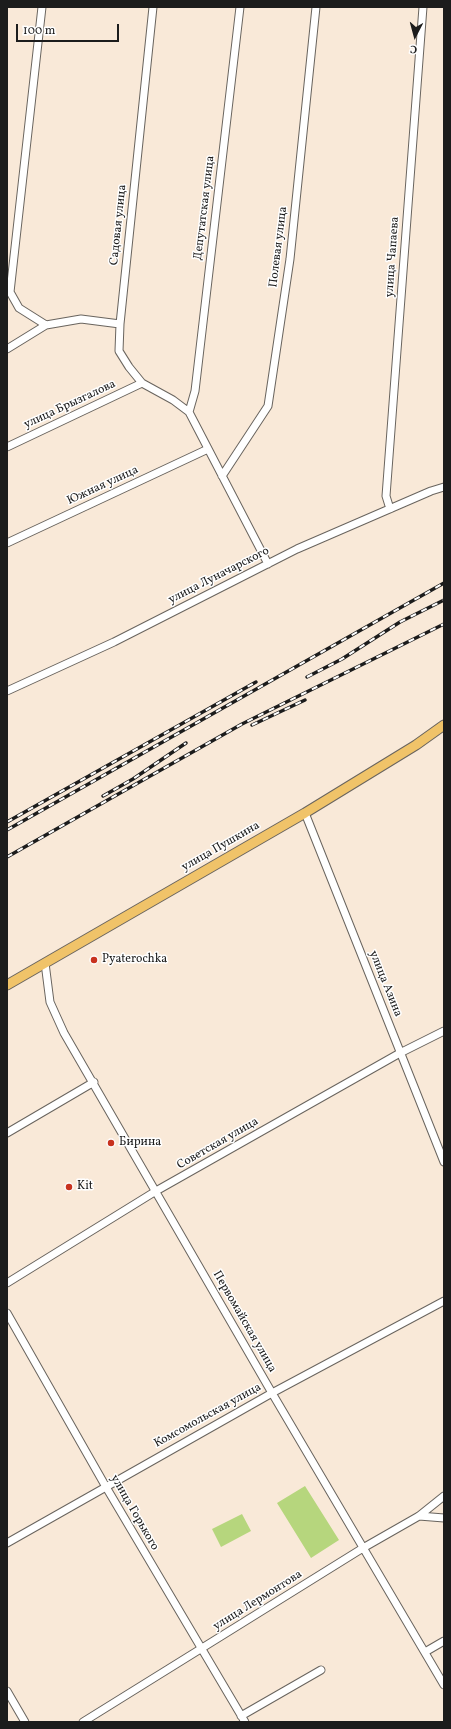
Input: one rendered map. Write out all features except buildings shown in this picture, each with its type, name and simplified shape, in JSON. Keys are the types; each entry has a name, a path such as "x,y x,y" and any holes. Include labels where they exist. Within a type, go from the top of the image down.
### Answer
{"main road":[{"name":"улица Пушкина","path":"7,985 305,813 416,745 444,725"}],"street":[{"path":"42,7 10,292 19,308 46,325"},
{"name":"Садовая улица","path":"153,7 120,324 119,351 129,367 142,383 173,400 189,412"},
{"name":"Депутатская улица","path":"189,412 195,391 240,7"},
{"name":"Полевая улица","path":"222,476 268,406 290,259 316,7"},
{"name":"улица Чапаева","path":"390,509 386,496 423,7"},
{"path":"7,349 46,325 81,320 120,324"},
{"name":"улица Брызгалова","path":"7,447 142,383"},
{"path":"189,412 268,564"},
{"name":"Южная улица","path":"7,543 208,449"},
{"name":"улица Луначарского","path":"7,691 114,642 297,549 444,487"},
{"name":"улица Азина","path":"305,813 444,1162"},
{"name":"Первомайская улица","path":"45,963 49,996 55,1015 272,1393 444,1684"},
{"name":"Советская улица","path":"7,1283 156,1191 400,1052 444,1031"},
{"path":"7,1133 94,1082"},
{"name":"Комсомольская улица","path":"7,1543 272,1393 444,1301"},
{"name":"улица Горького","path":"7,1313 106,1487 243,1719"},
{"name":"улица Лермонтова","path":"83,1722 363,1548 419,1516 444,1496"},
{"path":"419,1516 444,1518"},
{"path":"425,1652 444,1641"},
{"path":"243,1719 321,1670"},
{"path":"7,1691 25,1722"}],"green space":[{"path":"305,1486 339,1540 311,1558 277,1503"},
{"path":"242,1514 251,1531 221,1547 212,1529"}],"railway":[{"path":"7,830 444,583"},
{"path":"307,677 342,659 400,622 444,600"},
{"path":"7,857 242,724 444,624"},
{"path":"7,822 256,682"},
{"path":"252,725 305,700"},
{"path":"103,796 133,779 186,743"}],"place":[{"name":"Pyaterochka","path":"94,960"},
{"name":"Бирина","path":"111,1143"},
{"name":"Kit","path":"69,1187"}]}
